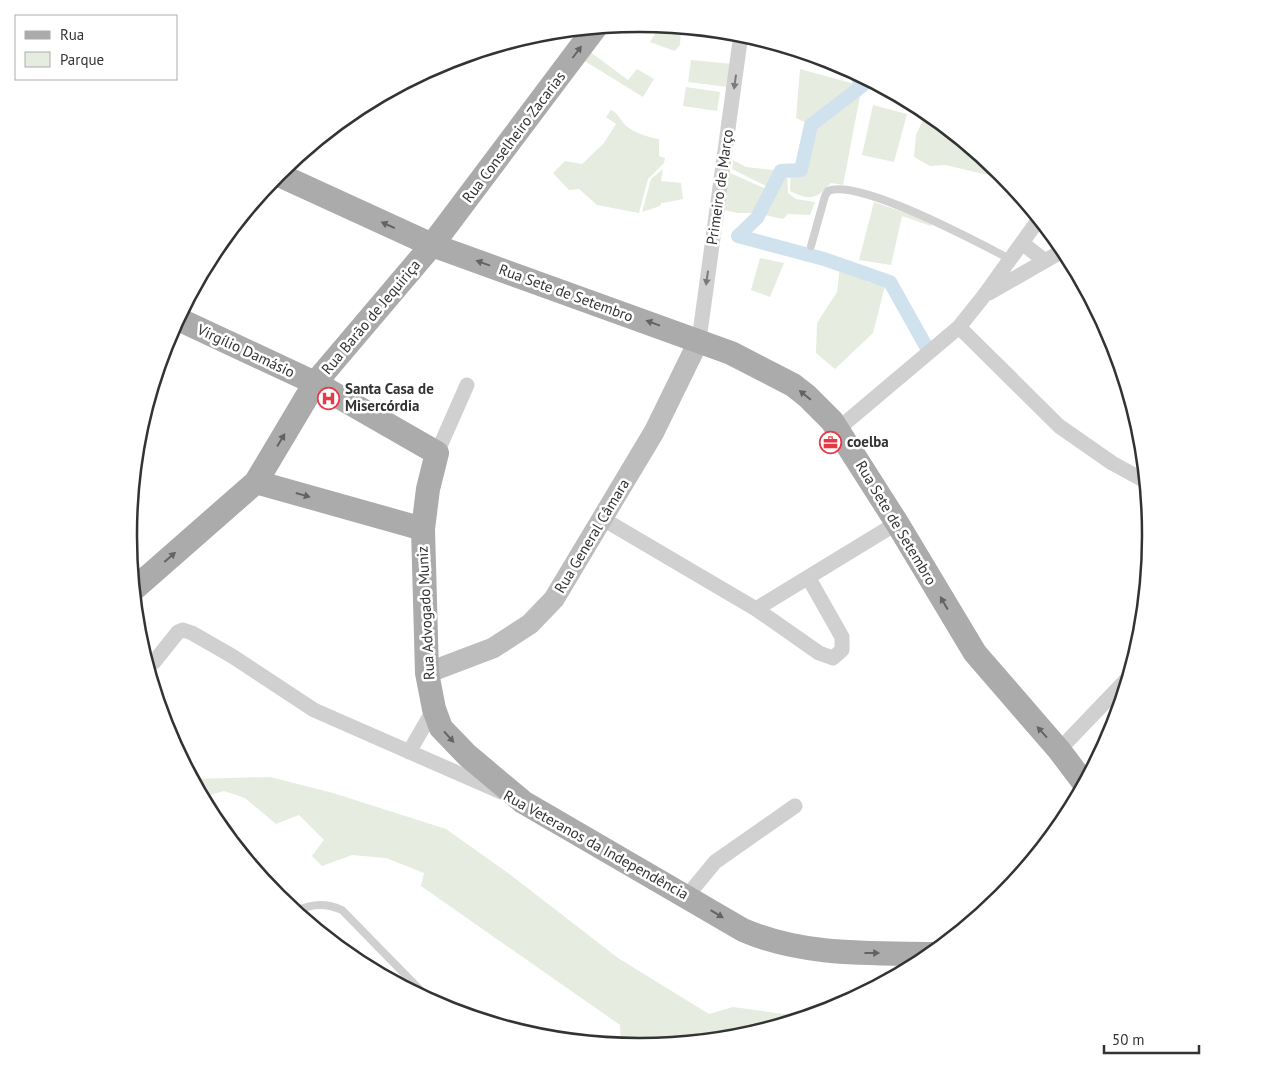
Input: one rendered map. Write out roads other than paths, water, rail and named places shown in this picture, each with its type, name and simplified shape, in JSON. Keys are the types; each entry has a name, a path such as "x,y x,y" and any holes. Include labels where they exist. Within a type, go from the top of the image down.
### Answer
{"main road":[{"name":"Rua Conselheiro Zacarias","path":"432,245 589,36"},
{"name":"Rua Sete de Setembro","path":"286,178 432,245 699,340 753,363 793,385 819,407 838,429 975,653 1059,750 1080,777"},
{"name":"Rua Barão de Jequiriça","path":"139,584 256,482 315,383 432,245"},
{"name":"Virgílio Damásio","path":"185,322 315,383 437,454"},
{"path":"423,529 428,489 437,454"},
{"name":"Rua Advogado Muniz","path":"256,482 423,529 427,674 434,708 441,728 450,739 523,802"},
{"name":"Rua Veteranos da Independência","path":"523,802 744,930 780,943 851,953 918,954"}],"street":[{"name":"Primeiro de Março","path":"699,340 740,42"},
{"path":"838,429 959,327 1035,225"},
{"path":"1022,243 1045,261"},
{"path":"983,297 1056,255"},
{"path":"959,327 1059,426 1112,463 1139,478"},
{"name":"Rua General Câmara","path":"427,674 493,648 530,624 554,599 654,432 699,340"},
{"path":"437,454 467,386"},
{"path":"603,519 756,609 819,653 830,658 836,657 842,650 842,638 808,577"},
{"path":"756,609 897,523"},
{"name":"Rua Veteranos da Independência","path":"154,662 178,632 186,631 232,656 314,710 523,802"},
{"path":"1059,750 1118,689"},
{"path":"410,752 434,708"},
{"path":"687,896 715,862 795,806"}],"lane":[{"path":"811,246 825,196 828,191 838,189 898,205 935,220 1010,259"},
{"path":"303,908 324,904 342,910 416,985"}],"waterway":[{"path":"738,236 757,218 781,171 801,170 811,125 862,86 861,83"},
{"path":"738,236 824,259 890,282 927,348"}],"place":[{"name":"Santa Casa de Misercórdia","path":"329,398"},
{"name":"coelba","path":"831,442"}]}
